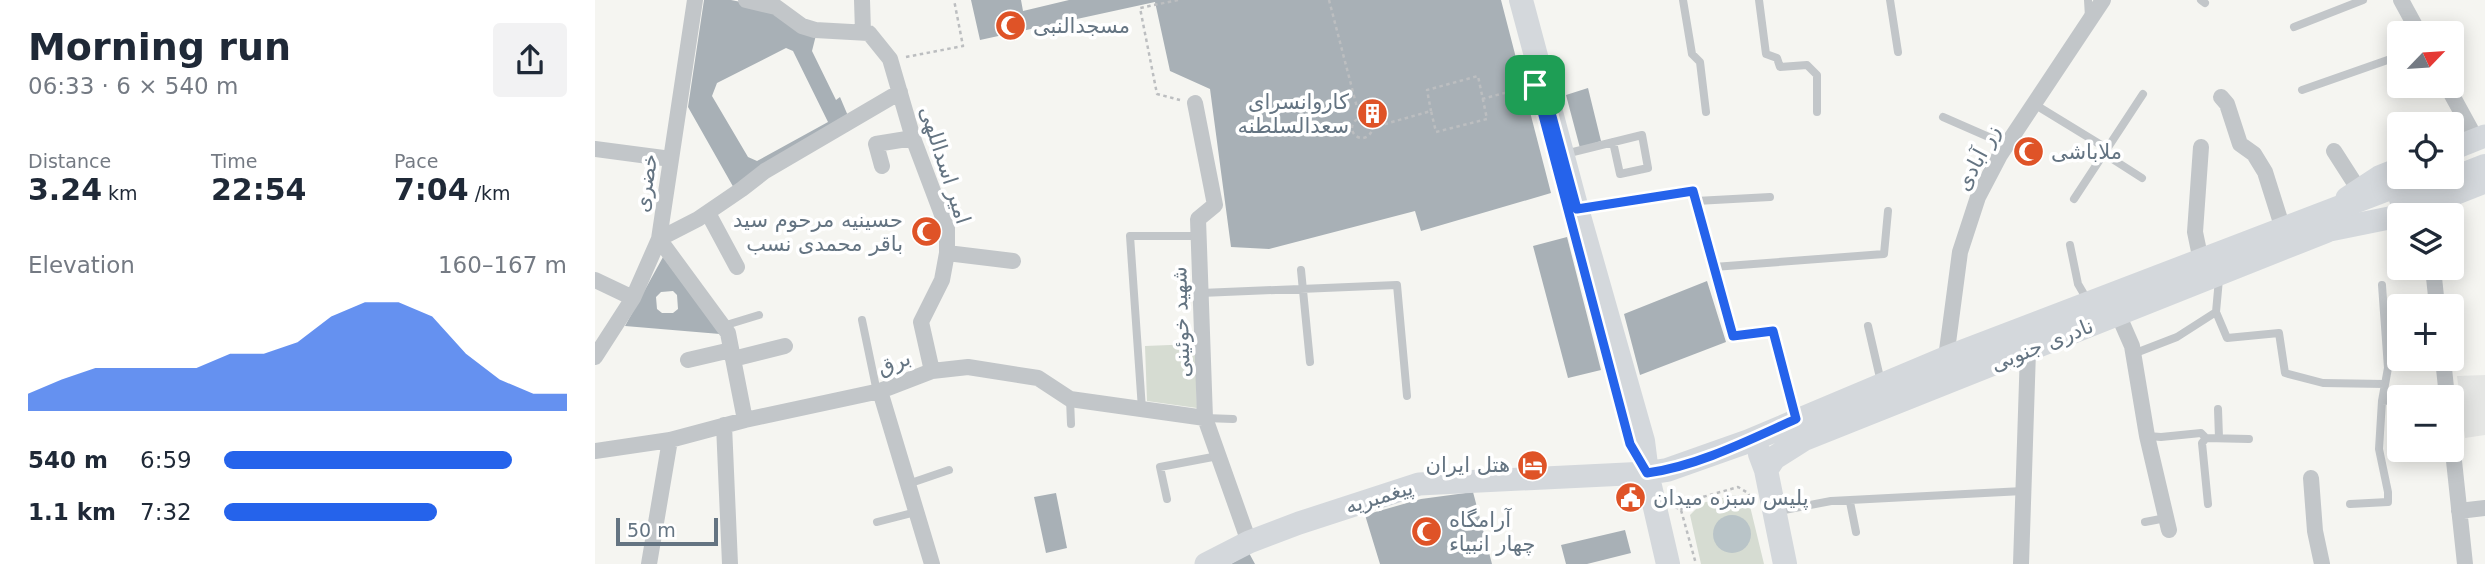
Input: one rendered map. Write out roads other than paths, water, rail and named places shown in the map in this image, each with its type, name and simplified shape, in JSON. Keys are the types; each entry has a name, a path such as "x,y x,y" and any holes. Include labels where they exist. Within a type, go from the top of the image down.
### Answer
{"main road":[{"path":"1512,0 1630,444 1647,473"},
{"path":"1521,0 1643,441 1647,473 1668,564"},
{"path":"2464,146 2482,142"},
{"path":"2464,155 2482,142"},
{"name":"نادری جنوبی","path":"1647,473 1667,470 1756,437 1946,358 2089,303 2210,267 2321,223 2485,166"},
{"name":"نادری جنوبی","path":"2321,223 2359,190 2387,174"},
{"name":"نادری جنوبی","path":"2442,203 2485,182"},
{"name":"نادری جنوبی","path":"2321,223 2393,189"},
{"name":"نادری جنوبی","path":"1772,463 1804,439 2118,314 2283,229 2387,217"},
{"path":"1756,437 1759,451 1772,463 1764,512 1785,564"},
{"name":"پیغمبریه","path":"1206,564 1249,542 1299,523 1419,484 1647,473"}],"street":[{"name":"خضری","path":"595,357 633,298 659,240 695,0"},
{"path":"746,0 776,7 802,26 814,30 863,32 862,0"},
{"name":"زر آبادی","path":"1946,358 1960,252 1978,197 2033,104 2103,0"},
{"path":"2402,0 2413,21"},
{"name":"امیر اسداللهی","path":"863,32 869,33 890,59 913,138 947,229 947,253 942,280 921,322 932,371"},
{"path":"745,420 728,333 659,240 708,213 765,170 900,92"},
{"path":"2221,97 2227,104 2240,144 2254,154 2265,172 2283,229"},
{"path":"2454,98 2482,142"},
{"name":"شهید خوئینی","path":"1195,103 1215,205 1198,219 1205,418 1249,542"},
{"path":"882,166 876,144 913,138"},
{"path":"2200,147 2195,232 2210,267"},
{"path":"595,149 671,159"},
{"path":"2334,151 2359,190"},
{"path":"708,213 737,267"},
{"path":"947,253 1013,261"},
{"path":"595,279 633,298"},
{"path":"2118,314 2133,354 2147,436 2167,524"},
{"path":"688,360 785,346"},
{"path":"2021,564 2028,351"},
{"name":"برق","path":"595,451 670,440 745,420 879,392 932,371 968,367 1038,378 1070,399 1205,418"},
{"path":"879,392 932,564"},
{"path":"724,425 730,564"},
{"path":"649,564 670,440"},
{"path":"2454,462 2465,564"},
{"path":"2311,478 2315,531 2322,564"},
{"path":"2459,511 2485,508"}],"lane":[{"path":"1683,0 1692,54 1700,62 1706,112"},
{"path":"1759,0 1766,54 1776,58 1780,67 1807,65 1817,75 1817,112"},
{"path":"1890,0 1898,52"},
{"path":"2088,0 2090,20"},
{"path":"2294,27 2363,0"},
{"path":"2302,90 2387,60"},
{"path":"2074,199 2143,94"},
{"path":"2033,104 2142,178"},
{"path":"1943,117 2007,145"},
{"path":"1562,154 1641,135 1648,168 1620,174 1613,142"},
{"path":"1577,209 1693,191 1733,336 1773,331 1796,419"},
{"path":"1696,201 1770,197"},
{"path":"1714,267 1884,254 1888,211"},
{"path":"1142,409 1130,236 1198,236"},
{"path":"2070,245 2078,284 2089,303"},
{"path":"2210,267 2216,312 2227,338 2279,333 2285,373 2323,383 2385,384"},
{"path":"1301,270 1310,362"},
{"path":"1201,293 1397,285 1407,396"},
{"path":"2350,504 2388,502 2379,449 2382,401 2388,368 2382,285"},
{"path":"2133,354 2177,337 2216,312"},
{"path":"723,326 759,315"},
{"path":"862,320 879,392"},
{"path":"1868,326 1882,385"},
{"path":"1070,399 1071,424"},
{"path":"2382,401 2387,401"},
{"path":"2218,410 2219,438"},
{"path":"1205,418 1233,419"},
{"path":"2147,436 2201,433 2206,438 2249,439"},
{"path":"2206,438 2202,443 2208,504"},
{"path":"1167,499 1160,467 1218,456"},
{"path":"908,484 949,470"},
{"path":"1764,512 1831,501 2023,491"},
{"path":"1850,502 1856,532"},
{"path":"877,522 916,512"},
{"path":"2145,522 2167,524"}],"place":[{"name":"مسجدالنبی","path":"1010,26"},
{"name":"کاروانسرای سعدالسلطنه","path":"1372,114"},
{"name":"ملاباشی","path":"2028,152"},
{"name":"حسینیه مرحوم سید باقر محمدی نسب","path":"926,232"},
{"name":"هتل ایران","path":"1533,465"},
{"name":"پلیس سبزه میدان","path":"1630,498"},
{"name":"آرامگاه چهار انبیاء","path":"1426,532"}]}
